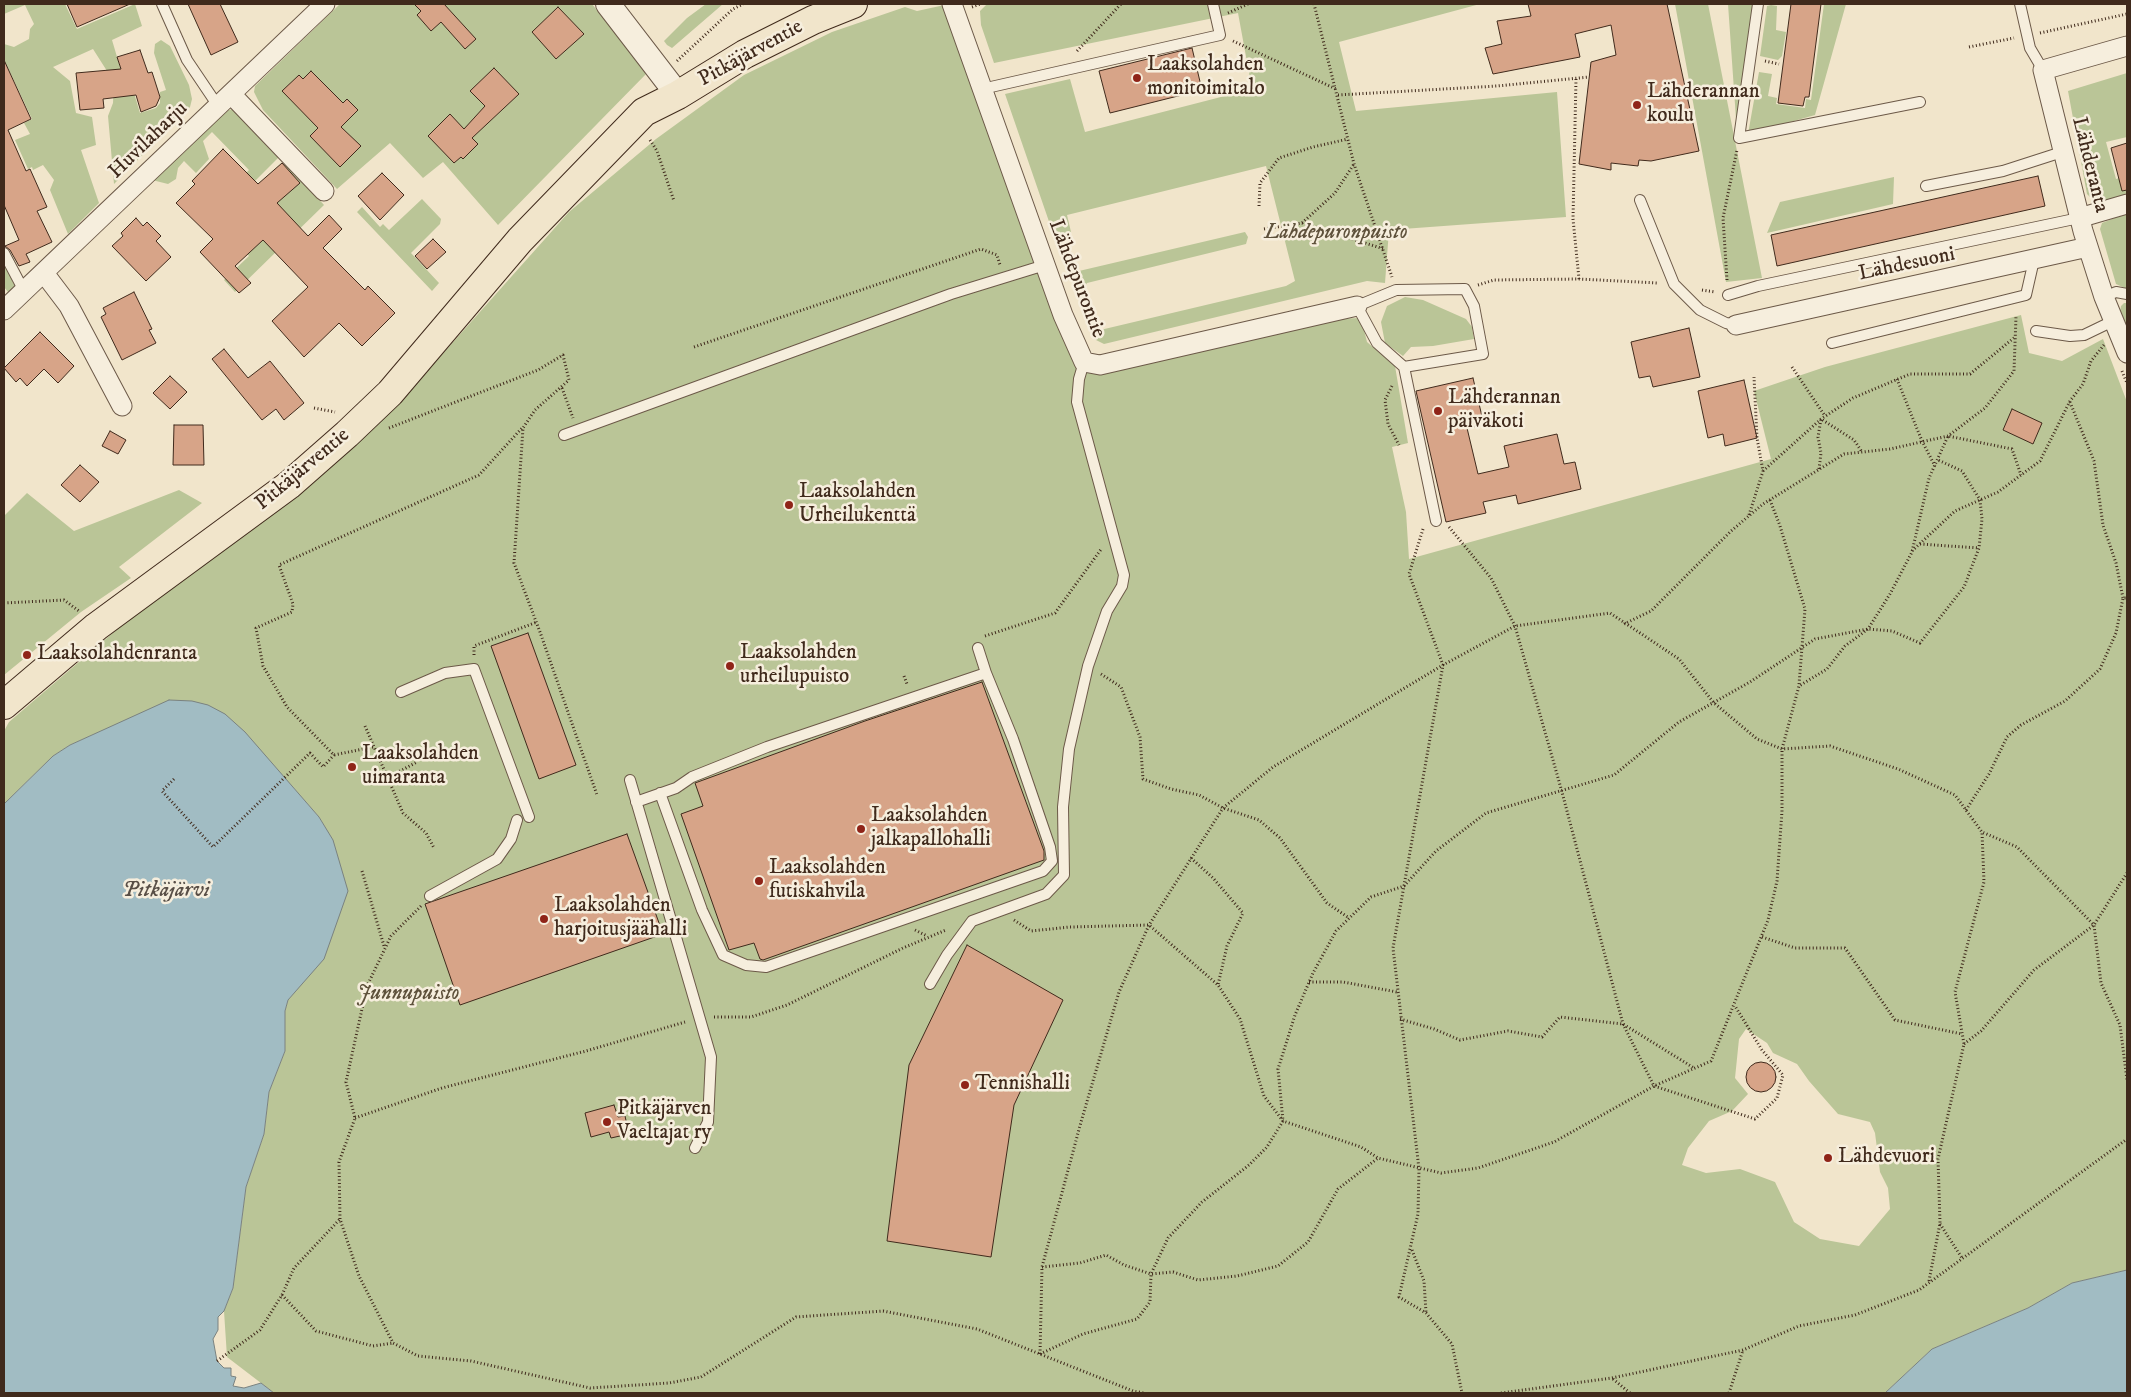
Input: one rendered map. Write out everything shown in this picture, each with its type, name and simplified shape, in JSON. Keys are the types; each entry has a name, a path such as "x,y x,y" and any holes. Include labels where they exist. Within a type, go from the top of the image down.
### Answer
{"main road":[{"name":"Pitkäjärventie","path":"4,704 96,627 289,485 347,434 390,392 511,250 644,112 678,95 745,54 813,20 853,4"},
{"name":"Pitkäjärventie","path":"565,194 656,126 678,95"}],"street":[{"name":"Huvilaharju","path":"4,310 325,4"},
{"path":"608,4 678,95"},
{"name":"Lähdepurontie","path":"952,4 1045,265 1073,340 1084,362 1100,366 1357,306"},
{"path":"2043,70 2127,46"},
{"name":"Lähderanta","path":"2043,70 2079,218 2104,296 2120,337"},
{"path":"224,100 324,191"},
{"path":"2079,218 2127,204"},
{"name":"Lähdesuoni","path":"1736,324 2088,247"},
{"path":"44,273 69,306 122,406"}],"lane":[{"path":"162,4 187,60 224,100"},
{"path":"982,89 1220,35 1213,4"},
{"path":"1758,4 1739,138 1920,102"},
{"path":"2020,4 2030,48 2043,70"},
{"path":"1926,186 2003,171 2062,152"},
{"path":"1640,200 1674,284 1700,310 1726,323 1736,324"},
{"path":"1728,295 1758,286 2079,218"},
{"path":"4,253 24,291"},
{"path":"1832,343 2026,295 2034,260"},
{"path":"564,435 951,294 1045,265"},
{"path":"1404,367 1484,354 1474,306 1465,289 1396,290 1357,306 1376,343 1404,367 1436,521"},
{"path":"2104,296 2116,292 2127,294"},
{"path":"2036,331 2070,336 2120,337"},
{"path":"930,984 947,955 972,922 1046,894 1064,875 1063,807 1069,749 1088,666 1107,611 1122,586 1124,575 1076,402 1079,379 1084,362"},
{"path":"660,793 702,910 723,955 746,966 766,967 1043,871 1052,860 1050,847 1013,739 986,673 978,648"},
{"path":"401,692 445,673 474,669 529,818"},
{"path":"636,802 676,788 692,777 767,746 986,673"},
{"path":"630,780 679,942 711,1057 708,1122 695,1148"},
{"path":"430,896 497,859 511,839 517,820"}],"path":[{"path":"662,74 733,9 743,4"},
{"path":"1058,72 1121,4"},
{"path":"1216,18 1248,4"},
{"path":"1314,4 1354,164 1384,249 1396,290"},
{"path":"1969,47 2127,14"},
{"path":"1220,35 1336,90"},
{"path":"1338,95 1589,77"},
{"path":"1576,79 1572,218 1579,279"},
{"path":"646,134 657,151 674,202"},
{"path":"1728,295 1724,218 1739,138"},
{"path":"1259,206 1260,183 1279,158 1348,139"},
{"path":"1302,223 1335,193 1354,164"},
{"path":"1264,230 1302,223 1384,249"},
{"path":"694,347 981,249 997,255 1004,278"},
{"path":"1465,289 1494,280 1579,279 1674,284"},
{"path":"1624,624 1651,610 1748,517 1770,500 1844,454 1948,436 1985,408 2014,371 2016,317"},
{"path":"1748,517 1764,471 1823,418 1853,398 1910,374 1970,374 2015,336"},
{"path":"1799,686 1827,669 1845,646 1868,629 1912,552 1955,511 1998,492 2040,461 2070,401 2083,384 2091,361 2108,341 2120,337"},
{"path":"334,755 287,707 263,666 256,628 292,612 293,604 279,565 479,475 523,428 535,410 569,380 563,355 538,370 386,430"},
{"path":"1399,445 1388,424 1384,400 1404,367"},
{"path":"1792,367 1823,418 1854,440 1862,452"},
{"path":"1754,377 1757,438 1764,471"},
{"path":"1897,379 1922,442 1935,466"},
{"path":"562,388 577,430"},
{"path":"1966,810 1990,774 2007,737 2021,725 2065,701 2100,669 2116,633 2125,598 2104,525 2094,461 2070,401"},
{"path":"314,408 340,412"},
{"path":"1818,470 1821,452 1818,437 1823,418"},
{"path":"523,428 514,563 537,622 597,796"},
{"path":"1912,552 1929,478 1948,436"},
{"path":"1948,436 2012,450 2021,475"},
{"path":"1040,1354 1083,1334 1137,1319 1150,1302 1151,1274 1168,1238 1202,1202 1249,1165 1267,1147 1283,1120 1278,1069 1295,1015 1309,982 1336,931 1371,897 1404,886 1436,851 1486,813 1614,775 1679,722 1714,703 1815,639 1868,629 1892,631 1920,643 1964,587 1979,548 1982,519 1980,500 1962,471 1938,460"},
{"path":"999,911 1031,931 1070,927 1149,925 1218,985 1240,1019 1264,1096 1283,1120 1361,1146 1378,1158 1419,1169 1442,1173 1478,1168 1554,1142 1654,1086 1711,1061 1735,1006 1768,920 1776,881 1782,811 1782,750 1799,686 1805,609 1780,526 1770,500"},
{"path":"1462,1393 1452,1344 1426,1313 1399,1297 1412,1249 1418,1214 1419,1169 1393,948 1443,665 1413,588 1410,574 1424,525 1436,521 1449,526 1491,578 1515,626 1562,792 1623,1024 1654,1086 1755,1119 1777,1098 1783,1076 1762,1050 1735,1006"},
{"path":"1920,544 1979,548"},
{"path":"984,637 1055,613 1103,545"},
{"path":"4,603 64,600 81,612"},
{"path":"73,618 86,608"},
{"path":"1040,1354 1042,1267 1081,1122 1119,992 1149,925 1223,808 1273,766 1443,665 1515,626 1610,613 1679,659 1714,703 1757,739 1782,750 1830,746 1898,769 1955,795 1982,832 2017,847 2094,925 2101,983 2120,1025 2127,1080"},
{"path":"474,669 474,646 537,622"},
{"path":"1088,666 1121,687 1140,737 1142,779 1171,789 1199,795 1223,808 1259,820 1280,838 1327,903 1349,918"},
{"path":"365,726 403,813 426,833 434,848"},
{"path":"174,779 162,791 213,847 310,753 323,767 334,755 373,748"},
{"path":"387,778 416,762"},
{"path":"1929,1282 1940,1224 1938,1159 1964,1044 1955,992 1984,882 1982,832"},
{"path":"1191,858 1213,878 1243,913 1227,946 1218,985"},
{"path":"362,871 384,946"},
{"path":"1964,1044 1981,1031 2034,970 2094,925 2127,873"},
{"path":"430,896 391,936 384,946 367,986 346,1082 355,1118 339,1162 340,1219 359,1276 393,1343 418,1356 470,1361 590,1388 669,1383 701,1377 796,1317 883,1311 977,1329 1133,1391 1144,1393"},
{"path":"355,1118 442,1088 586,1051 699,1018 751,1017 787,1005 902,948 972,922"},
{"path":"1762,936 1795,948 1845,948 1895,1020 1962,1034"},
{"path":"1309,982 1343,982 1397,992"},
{"path":"1400,1018 1460,1040 1508,1032 1542,1037 1560,1017 1623,1024 1694,1068"},
{"path":"1500,1393 1612,1378 1743,1350 1799,1326 1855,1315 1919,1290 2127,1139"},
{"path":"1042,1267 1080,1263 1106,1255 1124,1265 1151,1274 1173,1272 1198,1280 1238,1276 1278,1266 1308,1242 1338,1189 1378,1158"},
{"path":"217,1361 260,1330 282,1295 294,1268 340,1219"},
{"path":"1940,1224 1962,1258"},
{"path":"1412,1249 1424,1281 1426,1313"},
{"path":"282,1295 316,1331 373,1346 393,1343"},
{"path":"1729,1393 1743,1350"},
{"path":"1612,1378 1630,1393"}],"green space":[{"path":"4,4 65,4 77,29 135,4 142,26 112,40 128,94 134,93 140,113 156,108 160,103 160,92 166,90 154,53 155,44 161,40 170,46 189,85 192,99 190,107 114,184 108,116 113,103 114,82 93,49 53,67 70,81 76,113 92,117 96,145 81,150 99,203 68,234 50,190 54,180 43,165 33,170 32,167 28,169 15,140 30,134 24,123 32,119 8,68 4,70 4,44 14,47 29,39 30,29 34,24 25,5 4,14"},
{"path":"340,4 592,4 647,73 498,225 443,162 423,178 390,143 337,189 263,110 254,92 255,86"},
{"path":"706,4 723,4 672,48 667,45 664,41 687,18"},
{"name":"Junnupuisto","path":"949,4 1084,362 1300,320 1361,318 1367,342 1395,366 1408,443 1392,447 1406,512 1409,559 1771,459 1754,391 1825,367 2021,315 2029,353 2062,361 2103,339 2127,402 2127,1270 2072,1283 2028,1308 1932,1349 1885,1393 274,1393 227,1357 224,1311 233,1288 246,1187 264,1134 269,1092 285,1051 285,1011 288,1000 298,987 339,863 332,840 319,817 269,761 102,731 70,745 53,756 4,804 4,731 9,722 115,631 292,494 405,396 569,212 656,139 744,75 832,32 905,7 917,11","holes":["1746,1029 1767,1043 1773,1053 1797,1064 1809,1081 1838,1114 1870,1122 1875,1133 1880,1172 1888,1188 1890,1209 1859,1246 1820,1239 1794,1222 1775,1182 1740,1169 1706,1173 1682,1165 1688,1148 1709,1121 1732,1111 1748,1094 1735,1078 1739,1039"]},
{"name":"Lähdepuronpuisto","path":"987,4 1480,4 1339,42 1356,111 1557,92 1566,217 1389,230 1385,283 1367,281 1104,344 1094,339 1089,326 1094,323 1096,331 1286,286 1295,281 1266,166 1067,215 1071,232 1054,236 1005,94 1070,79 1085,132 1252,89 1238,13 994,63 981,25 980,11"},
{"path":"1675,4 1708,4 1762,278 1726,282"},
{"path":"1728,4 1755,4 1740,110 1736,119"},
{"path":"1824,4 1846,4 1815,115 1748,134 1759,72 1772,74 1768,96 1777,98 1776,104 1805,108 1806,99 1811,100"},
{"path":"1767,6 1777,6 1776,30 1786,32 1782,56 1778,60 1760,56"},
{"path":"2127,73 2127,137 2106,142 2116,179 2127,176 2127,200 2099,206 2087,194 2068,91"},
{"path":"233,109 279,157 229,207 234,212 286,163 324,205 235,292 224,280 249,256 212,216 220,199 249,170 212,132 203,141 209,159 196,173 184,161 178,168 176,179 168,184 152,180 224,111"},
{"path":"1894,177 1893,204 1767,233 1780,202"},
{"path":"422,199 441,219 440,224 411,253 439,283 432,291 357,212 362,207 380,227 383,224 389,230"},
{"path":"2127,213 2127,289 2116,284 2100,229 2102,223"},
{"path":"1245,232 1248,237 1246,244 1087,283 1085,286 1089,297 1086,299 1078,298 1066,262 1072,259 1079,271"},
{"path":"4,264 16,288 8,292 4,287"},
{"path":"1405,297 1423,300 1466,319 1472,327 1474,339 1433,346 1411,347 1403,356 1385,343 1381,322 1387,306"},
{"path":"2127,303 2127,328 2120,312 2121,306"},
{"path":"179,490 202,503 119,567 131,578 81,612 4,675 4,516 27,493 74,531"}],"water":[{"name":"Pitkäjärvi","path":"169,700 192,701 208,705 225,714 245,732 319,817 333,840 348,891 324,959 288,1000 285,1011 285,1051 269,1092 264,1134 246,1187 233,1288 224,1311 218,1317 218,1330 213,1339 217,1361 224,1368 231,1368 231,1376 236,1377 233,1386 244,1388 261,1383 274,1393 4,1393 4,804 53,756 70,745"},
{"path":"2127,1270 2127,1393 1885,1393 1932,1349 2028,1308 2072,1283"}],"building":[{"path":"67,4 130,4 77,27"},
{"path":"188,4 220,4 238,42 211,55"},
{"path":"414,4 444,4 476,39 465,49 441,22 431,31 417,15 421,11"},
{"name":"Lähderannan koulu","path":"1528,4 1667,4 1699,151 1651,161 1639,160 1638,166 1611,163 1611,170 1579,164 1591,62 1616,55 1611,25 1575,34 1580,57 1493,74 1485,48 1502,44 1497,21 1531,16"},
{"path":"1791,4 1821,4 1809,97 1805,97 1803,106 1778,103"},
{"path":"558,7 584,34 556,59 532,32"},
{"path":"1192,48 1202,90 1110,113 1099,71"},
{"path":"140,50 148,73 152,72 160,97 156,106 141,112 136,95 103,99 104,108 80,110 76,73 121,69 117,57"},
{"path":"4,60 31,119 8,130 26,171 30,169 47,207 37,211 52,242 26,254 30,262 19,266 10,250 5,246 19,240 4,205"},
{"path":"494,68 519,94 472,138 478,144 463,159 461,157 454,163 428,136 450,114 464,129 485,106 470,91"},
{"path":"311,71 343,103 347,99 358,110 341,127 361,146 340,167 310,136 318,128 282,91 299,75 303,79"},
{"path":"2127,143 2127,190 2122,191 2111,148"},
{"path":"223,149 258,184 282,163 300,183 277,203 308,236 329,215 342,229 323,248 365,290 368,286 395,313 362,346 339,323 304,357 272,321 308,287 263,240 235,266 251,283 239,293 200,252 213,239 176,203 195,184 192,181"},
{"path":"382,173 404,195 380,220 358,196"},
{"path":"2038,176 2045,206 1777,266 1771,235"},
{"path":"136,218 143,226 147,222 161,236 156,241 171,257 146,281 112,246 123,236 121,233"},
{"path":"433,239 446,252 427,269 415,256"},
{"path":"134,292 152,329 149,330 156,343 122,360 101,317 106,314 103,308"},
{"path":"1689,328 1700,377 1653,387 1650,376 1639,378 1631,342"},
{"path":"40,332 74,366 58,383 44,369 27,386 20,378 16,382 4,368"},
{"path":"224,349 248,378 270,361 304,403 284,420 276,409 262,420 212,359"},
{"path":"170,376 187,392 170,409 153,393"},
{"name":"Lähderannan päiväkoti","path":"1473,378 1484,425 1467,428 1478,474 1509,467 1504,446 1557,434 1564,464 1575,462 1581,489 1518,504 1516,495 1483,502 1486,513 1446,522 1416,391"},
{"path":"1744,380 1757,438 1725,446 1723,434 1708,438 1698,391"},
{"path":"2012,409 2042,423 2033,444 2003,430"},
{"path":"174,425 203,425 204,465 173,465"},
{"path":"110,431 126,440 118,454 102,446"},
{"path":"80,465 99,482 80,502 61,485"},
{"path":"528,633 576,765 539,779 491,646"},
{"name":"Laaksolahden jalkapallohalli","path":"982,682 1044,851 1044,860 763,960 760,959 754,943 729,950 681,814 703,806 695,783 865,721"},
{"name":"Laaksolahden harjoitusjäähalli","path":"627,834 663,934 460,1005 425,904"},
{"name":"Tennishalli","path":"967,945 1063,1000 1014,1105 991,1257 887,1241 909,1065"},
{"path":"1761,1062 1771,1067 1776,1077 1771,1087 1761,1092 1751,1087 1746,1077 1751,1067"},
{"name":"Pitkäjärven Vaeltajat ry","path":"614,1105 618,1117 625,1116 629,1134 611,1138 609,1132 591,1137 585,1113"}],"place":[{"name":"Laaksolahden monitoimitalo","path":"1137,78"},
{"name":"Lähderannan koulu","path":"1637,105"},
{"name":"Lähderannan päiväkoti","path":"1438,411"},
{"name":"Laaksolahden Urheilukenttä","path":"789,505"},
{"name":"Laaksolahdenranta","path":"27,655"},
{"name":"Laaksolahden urheilupuisto","path":"730,666"},
{"name":"Laaksolahden uimaranta","path":"352,767"},
{"name":"Laaksolahden jalkapallohalli","path":"861,829"},
{"name":"Laaksolahden futiskahvila","path":"759,881"},
{"name":"Laaksolahden harjoitusjäähalli","path":"544,919"},
{"name":"Tennishalli","path":"965,1085"},
{"name":"Pitkäjärven Vaeltajat ry","path":"607,1122"},
{"name":"Lähdevuori","path":"1828,1158"}]}
